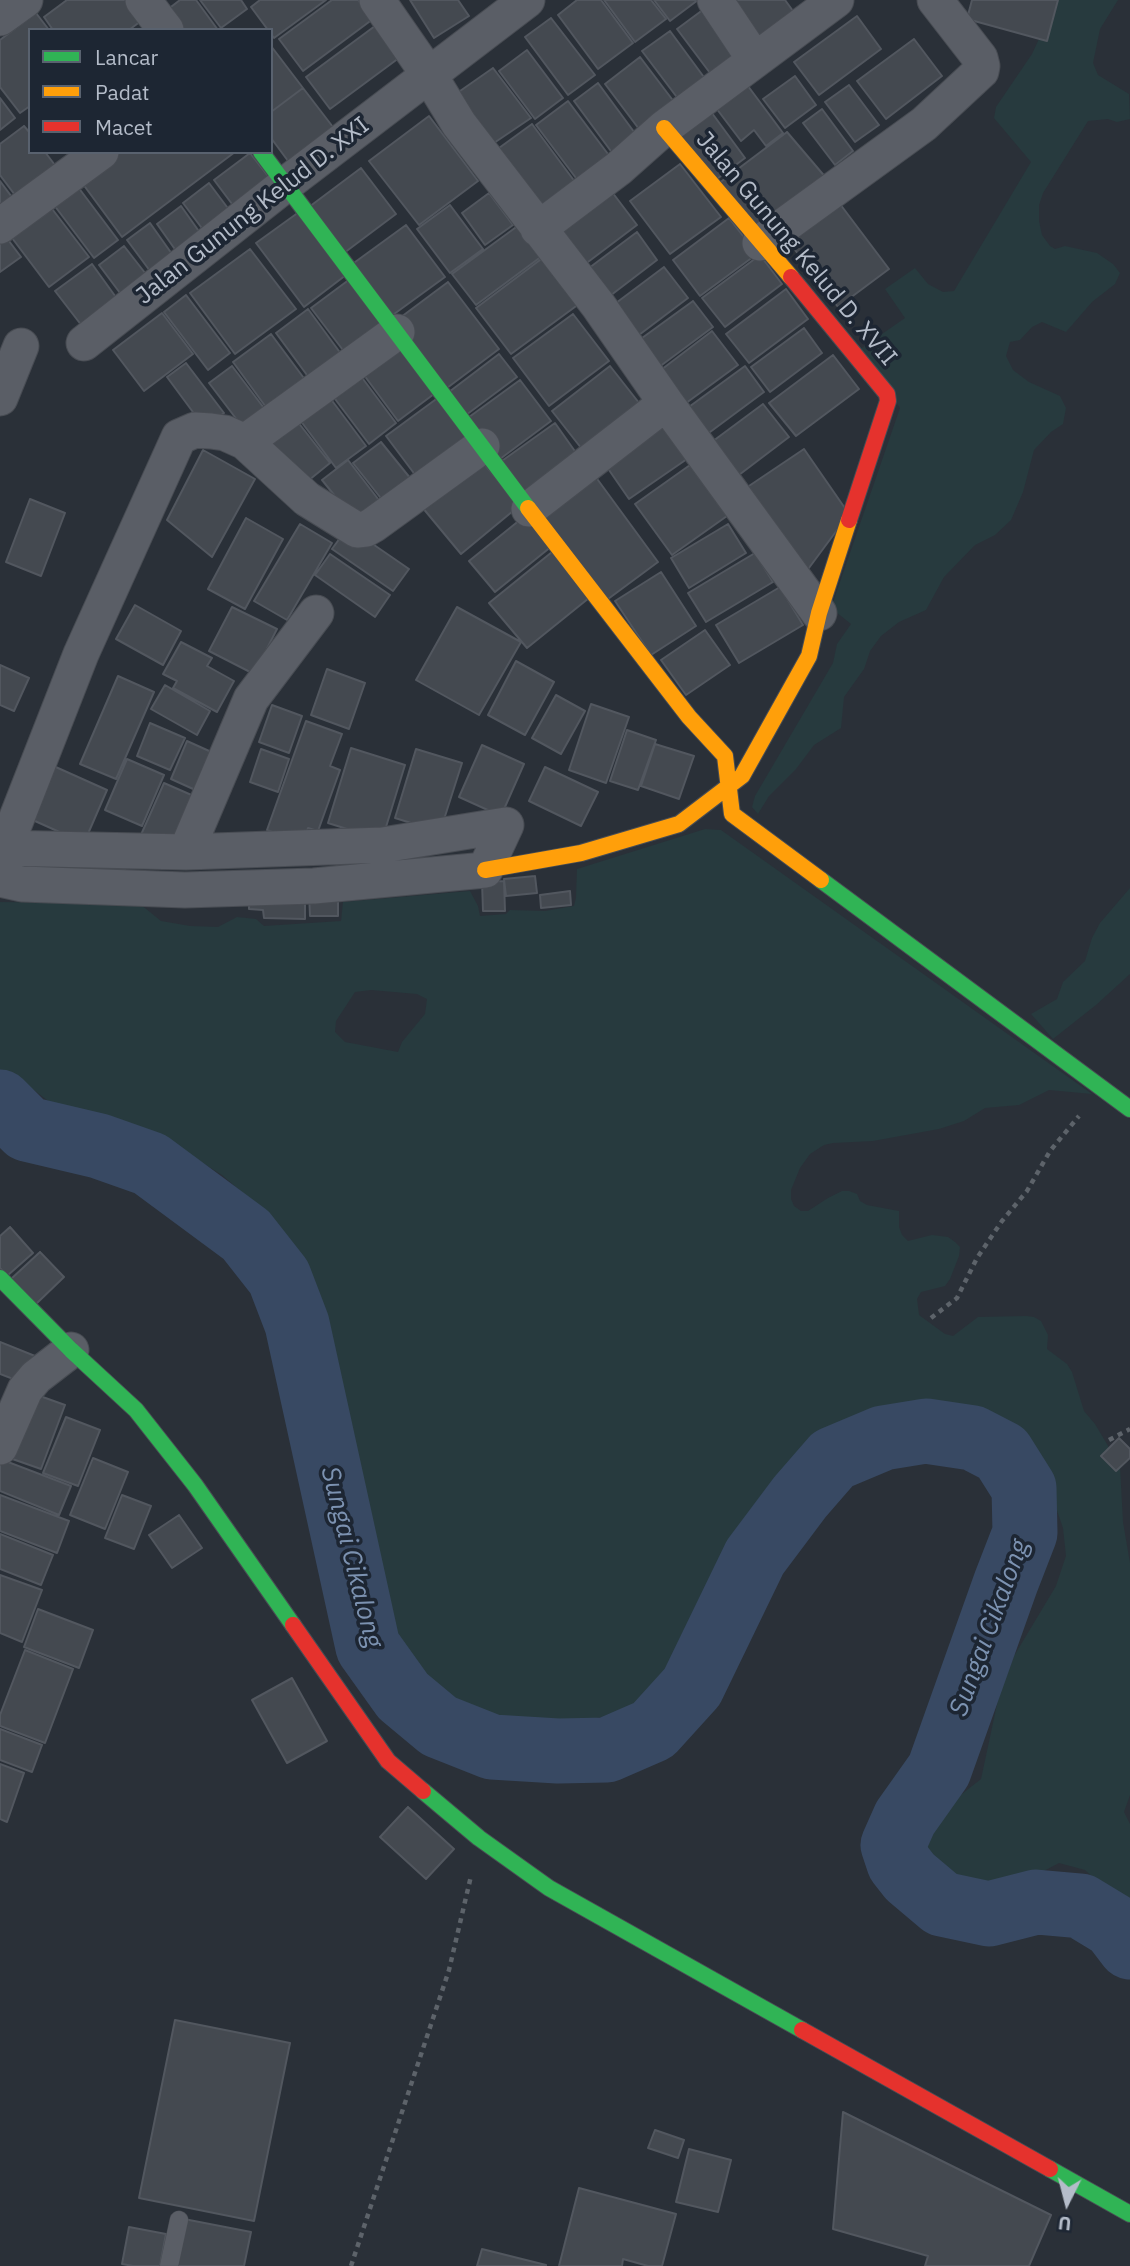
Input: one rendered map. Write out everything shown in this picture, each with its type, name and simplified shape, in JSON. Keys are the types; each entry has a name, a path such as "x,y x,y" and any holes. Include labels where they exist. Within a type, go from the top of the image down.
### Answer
{"street":[{"path":"0,18 25,0"},
{"path":"143,0 164,28"},
{"path":"2,858 22,884 185,890 314,886 485,870 581,853 678,824 742,776 809,656 819,613 598,305 458,124 425,78 377,0"},
{"name":"Jalan Gunung Kelud D. XXI","path":"85,343 286,184 527,0"},
{"path":"715,0 755,60"},
{"path":"538,229 619,168 664,128 836,0"},
{"path":"760,243 924,124 981,71 980,58 935,0"},
{"name":"Jalan Gunung Kelud D. XVII","path":"664,128 835,328 887,394 888,401 819,613"},
{"path":"0,226 98,154"},
{"path":"263,154 529,509 689,717 725,756 732,814 1130,1109"},
{"path":"245,442 397,332"},
{"path":"0,398 21,346"},
{"path":"529,509 666,403"},
{"path":"2,858 81,654 179,437 195,430 211,430 245,442 307,499 357,530 373,525 482,446"},
{"path":"186,852 251,699 316,613"},
{"path":"2,858 383,845 506,825 485,870"},
{"path":"0,1279 136,1410 195,1485 388,1761 479,1838 549,1888 1130,2214"},
{"path":"0,1447 25,1390 36,1377 71,1350"}],"lane":[{"path":"169,2266 179,2220"}],"path":[{"path":"931,1318 957,1298 977,1258 1027,1191 1050,1151 1102,1088"},
{"path":"1109,1440 1130,1429"},
{"path":"351,2266 449,1970 479,1838"}],"green space":[{"path":"1057,0 1118,0 1100,29 1093,63 1098,75 1129,94 1130,119 1117,122 1108,119 1088,121 1043,193 1039,205 1042,235 1055,249 1065,246 1097,253 1113,264 1120,273 1115,284 1092,302 1066,332 1042,322 1032,327 1020,340 1010,342 1006,356 1013,370 1029,382 1060,396 1066,408 1063,424 1034,450 1023,492 1011,520 995,535 975,545 944,577 926,610 899,622 881,636 870,651 864,669 844,697 841,728 814,745 796,769 769,796 758,814 752,807 755,796 833,663 837,644 851,624 831,608 900,408 859,350 905,318 885,289 915,268 928,284 943,292 954,291 1031,162 994,118 996,107 1032,54"},
{"path":"705,829 721,830 1092,1094 1049,1090 1019,1105 985,1108 964,1121 939,1129 873,1141 824,1145 810,1154 800,1168 791,1190 791,1199 794,1206 801,1211 808,1211 842,1191 849,1191 857,1194 860,1201 867,1205 899,1211 899,1227 908,1241 932,1235 948,1237 955,1242 960,1247 959,1256 950,1279 945,1286 921,1292 917,1299 919,1315 945,1334 953,1336 978,1317 1026,1316 1041,1321 1048,1335 1047,1349 1067,1364 1072,1372 1084,1411 1120,1466 1123,1522 1130,1563 1130,1795 1124,1812 1130,1824 1130,1918 1114,1897 1085,1870 1059,1863 1010,1894 977,1894 953,1885 925,1869 909,1854 906,1834 924,1817 953,1801 981,1779 999,1695 1014,1656 1056,1586 1066,1556 1063,1528 1054,1502 1042,1482 1007,1445 965,1422 934,1412 882,1417 834,1447 796,1483 745,1550 710,1604 671,1689 640,1708 611,1716 562,1723 500,1719 455,1705 414,1682 387,1641 372,1602 361,1542 351,1519 346,1444 333,1368 319,1329 305,1269 274,1220 222,1175 188,1154 139,1134 98,1131 61,1111 34,1090 0,1075 0,902 140,904 161,921 218,927 237,917 256,919 264,926 341,921 343,902 470,891 480,916 506,914 510,910 545,911 574,906 577,869","holes":["371,990 417,994 427,999 425,1014 402,1042 398,1052 345,1042 335,1032 336,1021 355,992"]},
{"path":"1130,888 1130,974 1053,1039 1031,1014 1057,999 1063,982 1085,961 1100,923"}],"building":[{"path":"67,0 137,0 149,15 132,28 52,28 44,17"},
{"path":"180,0 196,0 217,28 174,28 163,13"},
{"path":"200,0 241,0 247,9 221,28"},
{"path":"260,0 326,0 274,38 273,28 267,28 251,7"},
{"path":"332,0 358,0 373,19 303,71 279,39"},
{"path":"410,0 458,0 469,16 434,38"},
{"path":"577,0 601,0 633,43 598,69 558,15"},
{"path":"604,0 651,0 666,19 635,42"},
{"path":"654,0 698,0 670,21"},
{"path":"717,0 785,0 801,22 757,54"},
{"path":"972,0 1058,0 1047,41 967,19"},
{"path":"704,9 740,57 713,77 677,29"},
{"path":"36,13 47,28 28,28 28,107 20,113 0,87 0,40"},
{"path":"857,16 881,49 819,95 794,62"},
{"path":"551,18 595,75 568,95 525,37"},
{"path":"379,23 403,55 330,109 306,77"},
{"path":"670,31 709,84 682,104 642,51"},
{"path":"914,39 942,76 886,119 857,81"},
{"path":"273,49 303,88 273,110"},
{"path":"527,50 563,98 535,119 499,71"},
{"path":"640,57 681,111 645,137 605,84"},
{"path":"493,68 531,118 488,147 450,98"},
{"path":"739,74 783,133 766,146 754,130 741,141 710,100"},
{"path":"795,76 816,105 785,128 763,99"},
{"path":"598,83 640,140 616,158 574,101"},
{"path":"849,85 879,125 855,142 825,102"},
{"path":"303,88 336,131 291,165 273,141 273,110"},
{"path":"0,98 15,118 0,130"},
{"path":"568,101 614,162 582,186 536,125"},
{"path":"709,109 745,158 713,182 677,133"},
{"path":"822,109 853,151 835,165 803,123"},
{"path":"429,116 478,181 419,225 369,161"},
{"path":"532,124 581,190 538,222 488,156"},
{"path":"24,126 28,131 28,154 47,154 64,177 24,207 0,175 0,144"},
{"path":"787,132 827,179 757,230 718,184"},
{"path":"105,154 232,154 122,237 77,176"},
{"path":"251,154 275,185 238,212 214,180"},
{"path":"680,164 721,217 670,254 630,201"},
{"path":"361,168 396,214 344,253 309,207"},
{"path":"0,181 20,208 0,223"},
{"path":"75,183 118,240 94,258 51,201"},
{"path":"209,183 233,215 207,235 183,203"},
{"path":"606,184 637,225 584,265 553,224"},
{"path":"489,193 513,225 485,245 462,213"},
{"path":"46,201 89,257 49,287 6,230"},
{"path":"840,204 889,269 838,307 789,242"},
{"path":"450,205 483,249 450,273 417,229"},
{"path":"181,206 203,237 179,255 157,224"},
{"path":"299,212 346,275 304,307 256,243"},
{"path":"729,218 757,254 700,296 673,260"},
{"path":"150,223 172,254 150,271 127,240"},
{"path":"406,225 445,277 390,317 351,265"},
{"path":"519,225 542,256 476,305 452,274"},
{"path":"0,229 21,257 0,272"},
{"path":"637,232 657,260 602,302 581,274"},
{"path":"124,246 149,278 123,297 99,265"},
{"path":"250,249 296,309 235,354 190,293"},
{"path":"548,254 583,301 511,354 476,308"},
{"path":"760,255 782,284 725,327 702,298"},
{"path":"92,264 118,300 82,326 55,291"},
{"path":"664,267 688,298 631,341 608,309"},
{"path":"350,279 391,334 352,362 311,308"},
{"path":"448,282 499,349 443,391 393,323"},
{"path":"786,289 808,319 749,363 726,334"},
{"path":"186,295 230,353 208,370 164,312"},
{"path":"693,301 713,327 651,373 631,346"},
{"path":"308,309 347,362 315,386 276,333"},
{"path":"162,313 193,354 144,391 113,350"},
{"path":"573,314 609,361 549,406 513,358"},
{"path":"804,328 822,353 770,392 751,367"},
{"path":"712,331 738,365 678,409 653,376"},
{"path":"271,334 309,385 271,414 233,362"},
{"path":"397,338 438,391 398,421 358,367"},
{"path":"499,354 517,377 462,418 445,395"},
{"path":"833,355 859,389 796,436 769,403"},
{"path":"186,363 224,413 204,427 167,377"},
{"path":"232,366 270,416 247,433 209,383"},
{"path":"610,366 647,413 589,458 552,411"},
{"path":"745,366 764,392 702,438 682,412"},
{"path":"354,367 396,423 369,444 326,387"},
{"path":"520,380 551,421 496,462 465,420"},
{"path":"324,390 366,446 336,468 294,412"},
{"path":"439,397 475,446 422,484 386,436"},
{"path":"763,404 789,437 731,481 705,447"},
{"path":"290,412 330,463 298,489 257,438"},
{"path":"657,417 687,459 629,499 600,457"},
{"path":"555,423 584,464 528,504 499,463"},
{"path":"381,442 419,489 391,511 353,463"},
{"path":"804,449 849,514 800,580 740,492"},
{"path":"203,450 255,479 212,557 167,520"},
{"path":"476,454 519,506 461,554 417,501"},
{"path":"348,460 385,508 360,527 322,480"},
{"path":"690,465 727,516 672,555 635,504"},
{"path":"595,476 658,562 604,602 540,515"},
{"path":"30,499 65,513 41,576 6,562"},
{"path":"526,515 552,546 495,592 469,561"},
{"path":"246,518 283,539 245,609 208,589"},
{"path":"300,524 332,543 287,620 254,601"},
{"path":"728,524 746,553 689,588 671,558"},
{"path":"348,527 409,569 393,591 332,549"},
{"path":"552,552 589,598 527,648 489,603"},
{"path":"755,553 773,582 706,622 688,593"},
{"path":"330,554 390,595 375,617 315,575"},
{"path":"661,572 696,626 651,655 615,601"},
{"path":"780,587 803,625 739,663 716,625"},
{"path":"135,605 181,631 163,665 116,639"},
{"path":"232,607 277,629 254,674 209,651"},
{"path":"457,607 521,642 479,715 416,680"},
{"path":"705,630 730,665 686,695 661,660"},
{"path":"181,642 212,658 207,666 234,681 217,712 173,688 177,681 163,674"},
{"path":"516,661 554,682 525,735 488,715"},
{"path":"0,665 29,678 14,711 0,705"},
{"path":"327,669 365,683 349,729 311,715"},
{"path":"118,676 154,692 116,779 80,764"},
{"path":"165,685 210,711 197,735 151,709"},
{"path":"556,695 585,711 561,754 532,738"},
{"path":"591,704 629,717 606,783 569,770"},
{"path":"272,705 302,716 289,753 259,742"},
{"path":"306,721 342,734 330,766 340,770 318,831 308,828 302,843 267,830"},
{"path":"150,723 185,738 170,770 137,756"},
{"path":"627,730 656,740 638,790 610,781"},
{"path":"187,741 218,755 202,793 171,779"},
{"path":"655,744 694,756 679,799 641,786"},
{"path":"482,745 524,764 501,816 459,797"},
{"path":"351,748 405,765 382,840 328,823"},
{"path":"261,749 289,759 278,792 250,782"},
{"path":"416,749 462,763 440,832 395,818"},
{"path":"127,759 164,775 142,826 105,810"},
{"path":"49,764 107,790 84,843 26,817"},
{"path":"545,767 598,792 581,826 529,801"},
{"path":"164,783 196,797 173,850 140,837"},
{"path":"535,876 537,893 506,896 504,879"},
{"path":"504,881 505,911 483,911 482,882"},
{"path":"570,891 571,905 541,908 540,895"},
{"path":"249,892 305,892 305,919 264,918 263,910 249,909"},
{"path":"338,892 338,916 310,916 309,893"},
{"path":"10,1227 33,1253 7,1276 0,1268 0,1236"},
{"path":"40,1252 64,1277 35,1305 11,1279"},
{"path":"0,1342 40,1358 29,1385 0,1374"},
{"path":"26,1391 65,1405 41,1469 1,1455"},
{"path":"66,1417 100,1430 78,1486 43,1473"},
{"path":"1119,1438 1130,1449 1130,1458 1116,1471 1101,1456"},
{"path":"93,1458 128,1472 105,1529 70,1515"},
{"path":"0,1459 71,1486 59,1515 0,1491"},
{"path":"0,1495 69,1521 57,1553 0,1531"},
{"path":"122,1495 151,1506 134,1549 105,1538"},
{"path":"179,1515 202,1548 172,1568 149,1535"},
{"path":"0,1534 53,1555 41,1585 0,1569"},
{"path":"0,1575 42,1590 22,1642 0,1633"},
{"path":"38,1609 93,1630 79,1668 24,1647"},
{"path":"25,1650 73,1669 45,1743 0,1726 0,1715"},
{"path":"292,1678 327,1741 287,1763 252,1700"},
{"path":"0,1729 42,1745 32,1772 0,1760"},
{"path":"0,1764 24,1773 7,1822 0,1819"},
{"path":"408,1807 454,1849 426,1879 380,1837"},
{"path":"175,2020 290,2043 254,2221 139,2198"},
{"path":"843,2112 1051,2215 1029,2266 925,2266 928,2256 833,2229"},
{"path":"655,2130 684,2140 678,2158 648,2148"},
{"path":"689,2149 731,2160 718,2212 676,2202"},
{"path":"579,2188 676,2214 662,2266 648,2266 623,2259 622,2266 559,2266"},
{"path":"184,2219 251,2232 244,2266 175,2266"},
{"path":"129,2227 166,2234 160,2266 122,2264"},
{"path":"482,2249 546,2265 546,2266 477,2266"}],"waterway":[{"name":"Sungai Cikalong","path":"0,1102 27,1129 99,1146 150,1164 246,1235 279,1277 297,1324 368,1647 403,1696 439,1726 492,1747 558,1751 607,1750 653,1730 692,1687 755,1557 800,1497 833,1459 883,1438 926,1431 973,1438 1002,1453 1024,1488 1025,1533 939,1770 905,1818 893,1845 899,1863 910,1877 942,1904 989,1914 1036,1902 1081,1906 1114,1926 1130,1947"}],"traffic: fast":[{"path":"262,154 528,508"},
{"path":"821,880 1130,1109"},
{"path":"0,1278 71,1350 136,1410 195,1485 293,1625"},
{"path":"423,1791 479,1838 549,1888 802,2030"},
{"path":"1050,2169 1130,2214"}],"traffic: slow":[{"path":"664,128 791,277"},
{"path":"528,508 689,717 725,756 732,814 821,880"},
{"path":"485,870 581,853 679,824 742,776 809,656 819,613 849,520"}],"traffic: jam":[{"path":"791,277 887,394 888,401 849,520"},
{"path":"293,1625 388,1761 423,1791"},
{"path":"802,2030 1050,2169"}]}
